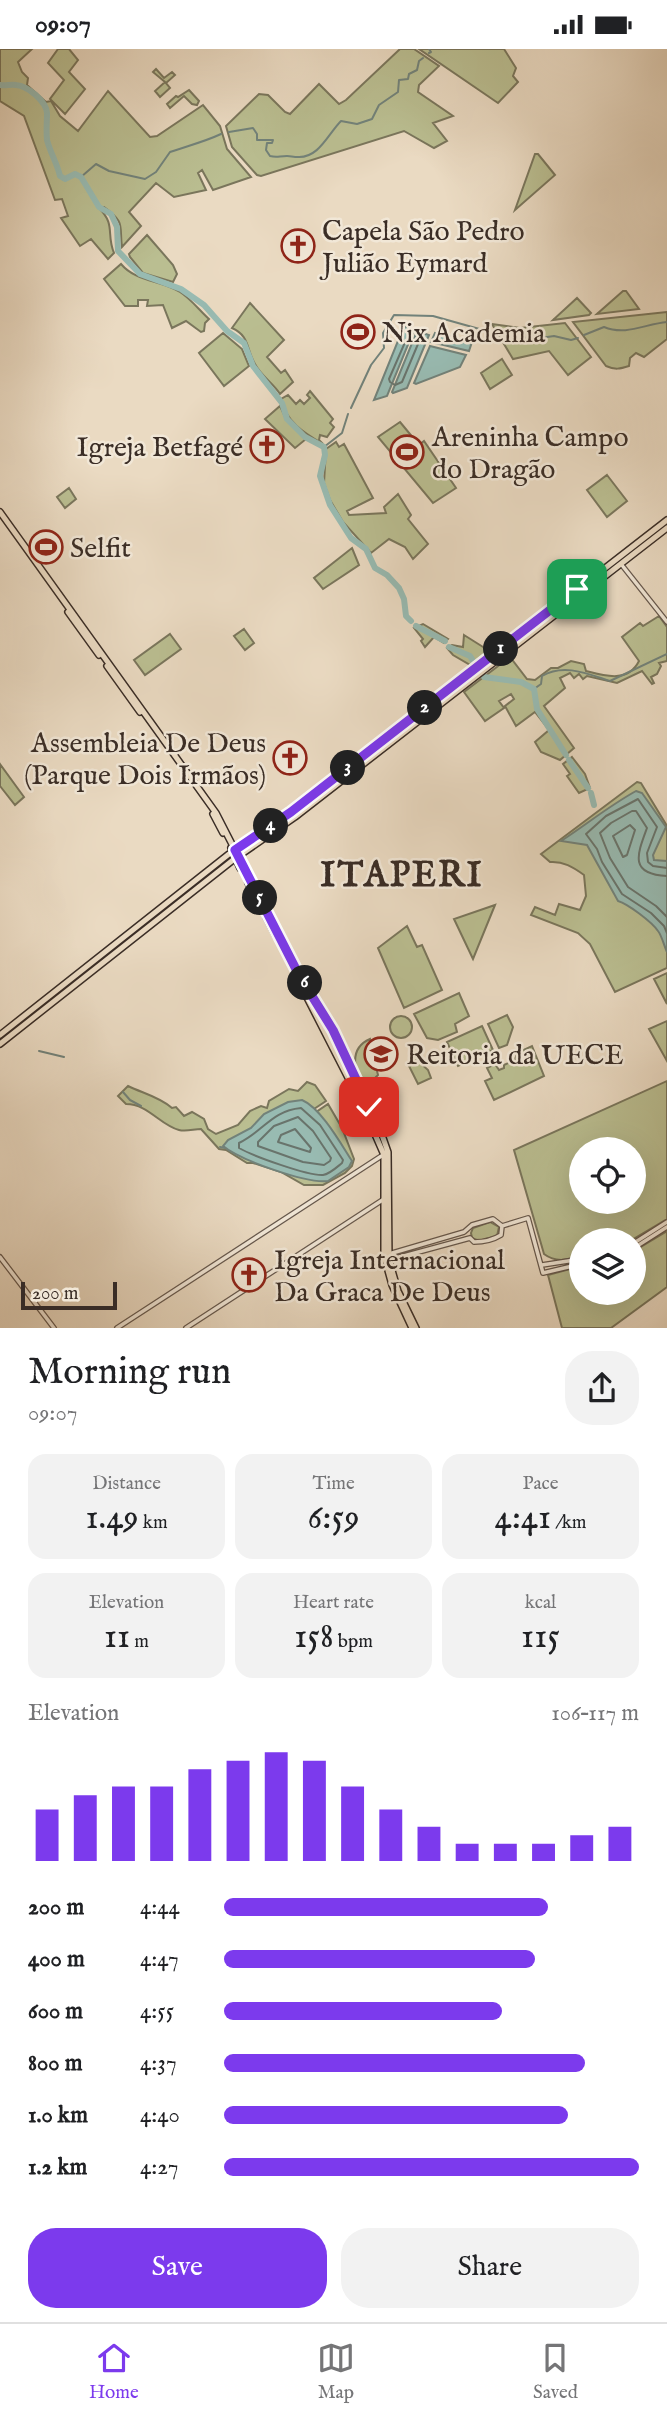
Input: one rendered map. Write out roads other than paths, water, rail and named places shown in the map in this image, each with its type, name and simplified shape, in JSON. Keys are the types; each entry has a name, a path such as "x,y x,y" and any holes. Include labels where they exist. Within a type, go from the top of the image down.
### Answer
{"main road":[{"path":"0,512 213,808 386,1153"},
{"path":"0,518 206,803 234,851"},
{"path":"0,1035 234,851 291,812 438,702 667,520"},
{"path":"557,610 667,528"},
{"path":"0,1044 237,858 295,817 427,710"},
{"path":"237,858 299,975 322,1010 350,1063 382,1135 386,1153 389,1257 398,1291 414,1328"},
{"path":"317,1016 322,1010"},
{"path":"335,1050 345,1063 350,1063"},
{"path":"387,1197 384,1256 397,1300 414,1328"}],"street":[{"path":"621,564 667,622"},
{"path":"117,1328 386,1153"},
{"path":"187,1328 387,1197"},
{"path":"502,1226 528,1218 543,1273 569,1265"},
{"path":"403,1253 493,1219 502,1226"},
{"path":"646,1237 667,1222"},
{"path":"468,1230 474,1242 481,1242 498,1237 502,1233 502,1226"},
{"path":"646,1239 667,1227"},
{"path":"389,1257 470,1238"},
{"path":"0,1257 54,1328"},
{"path":"541,1265 569,1262"},
{"path":"552,1264 549,1269 554,1271"}],"water":[{"path":"404,326 414,330 387,396 374,400"},
{"path":"417,331 429,335 407,388 393,393 392,392"},
{"path":"435,333 472,342 469,351 431,342"},
{"path":"430,346 466,355 460,367 416,384 414,383"},
{"path":"636,791 642,793 666,827 653,855 654,860 667,861 667,952 655,927 618,901 587,845 561,841"},
{"path":"302,1100 323,1118 352,1161 349,1167 328,1181 305,1179 274,1170 223,1146 228,1140 251,1128 264,1114 288,1102"}],"waterway":[{"path":"429,49 429,53"},
{"path":"229,132 253,128 257,140 273,140 272,143 267,143 266,150 270,156 298,157 312,154 341,121 357,124 372,119 379,105 398,92 399,80 408,79 423,58"},
{"path":"0,85 26,88 36,95 46,108 47,140 60,176 65,179 75,174 81,177 99,207 111,214 117,227 118,251 140,274 181,289 204,305 227,331 244,343 253,366 282,403 287,419 305,437 324,447 320,476 330,505 351,538 366,549 375,568 387,575 399,588 404,599 406,616 411,621"},
{"path":"81,177 96,164 109,171 145,179 156,172 170,152 221,134"},
{"path":"351,408 371,365 384,348 383,333 394,315 433,316 483,330"},
{"path":"584,335 604,327 628,330 667,322"},
{"path":"501,332 534,339 554,336 571,340 578,338"},
{"path":"324,447 342,433 348,414"},
{"path":"416,626 445,641"},
{"path":"449,647 470,656 475,664"},
{"path":"534,689 541,684 542,676 550,672 576,671 610,681 667,654"},
{"path":"484,677 521,682 534,689 537,709 566,755"},
{"path":"569,760 588,788"},
{"path":"591,793 594,805"},
{"path":"39,1051 64,1057"},
{"path":"123,1092 141,1106"},
{"path":"220,1147 225,1148"}],"place":[{"name":"Capela São Pedro Julião Eymard","path":"298,246"},
{"name":"Nix Academia","path":"358,332"},
{"name":"Igreja Betfagé","path":"267,446"},
{"name":"Areninha Campo do Dragão","path":"407,452"},
{"name":"Selfit","path":"46,547"},
{"name":"Assembleia De Deus (Parque Dois Irmãos)","path":"290,758"},
{"name":"Reitoria da UECE","path":"381,1054"},
{"name":"Igreja Internacional Da Graca De Deus","path":"249,1275"}],"district":[{"name":"ITAPERI","path":"402,874"}]}
